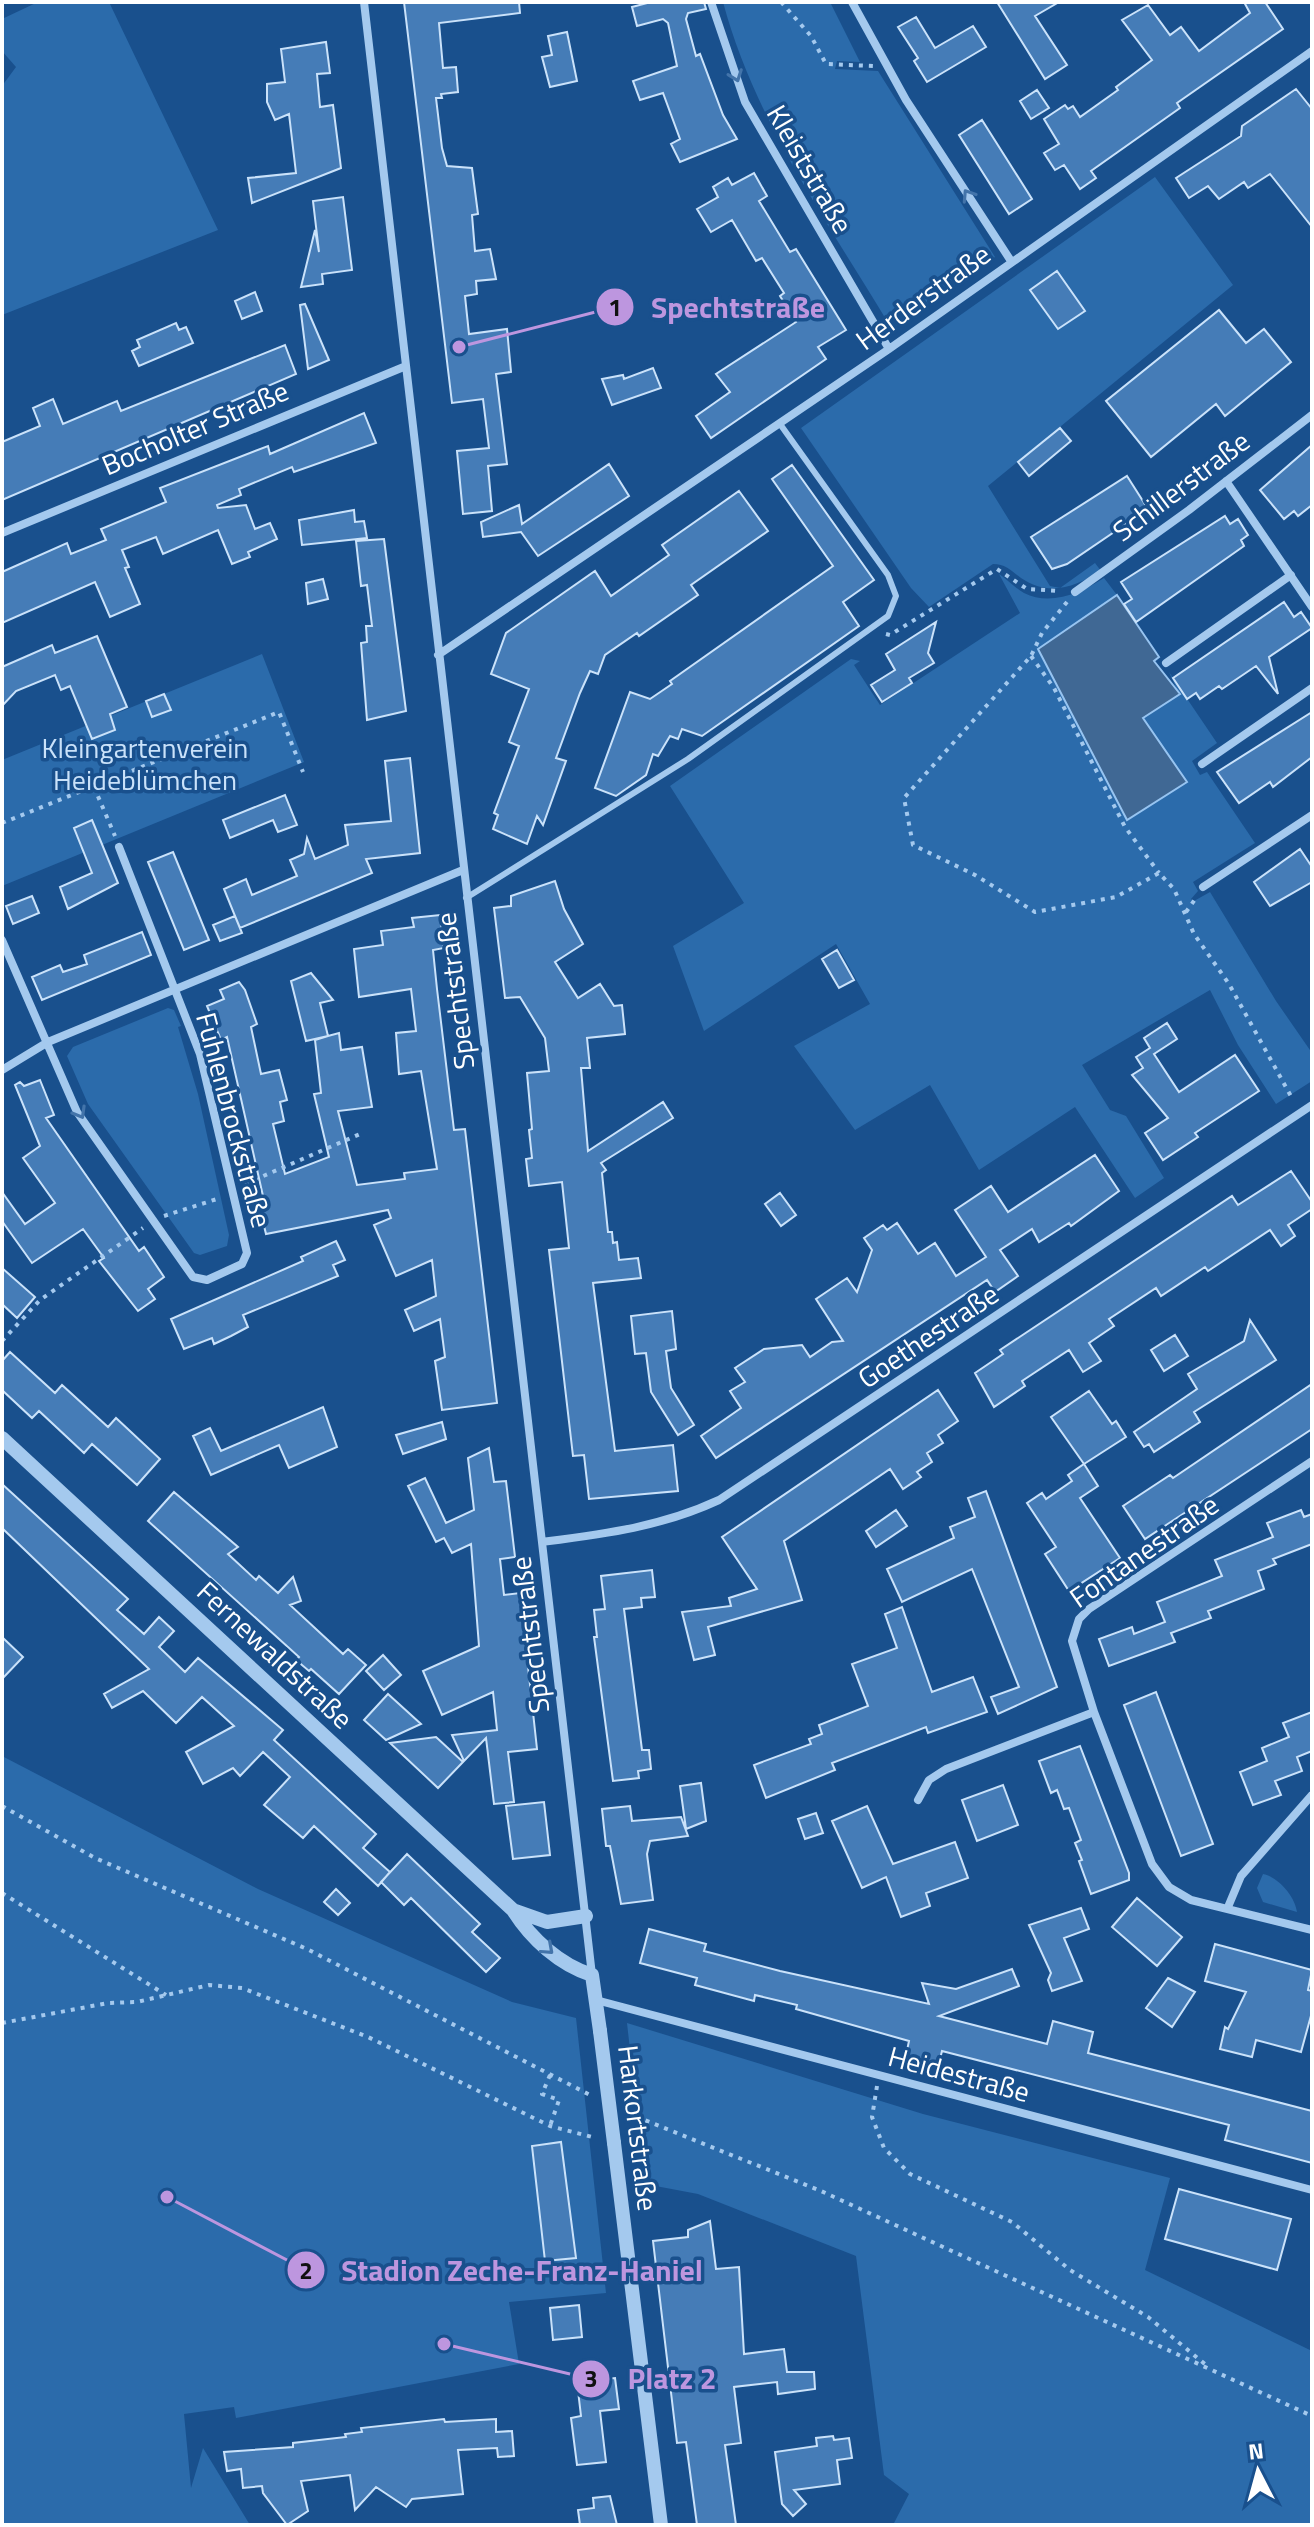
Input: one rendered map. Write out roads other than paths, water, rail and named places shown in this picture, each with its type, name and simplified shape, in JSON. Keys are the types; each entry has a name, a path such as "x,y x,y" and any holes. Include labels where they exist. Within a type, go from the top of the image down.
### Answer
{"street":[{"name":"Spechtstraße","path":"364,2 592,1975"},
{"name":"Kleiststraße","path":"711,2 745,102 889,349"},
{"path":"852,2 887,67 1011,261"},
{"name":"Herderstraße","path":"438,655 889,349 1312,51"},
{"name":"Bocholter Straße","path":"2,533 406,366"},
{"name":"Schillerstraße","path":"1075,592 1312,415"},
{"path":"1226,481 1310,600"},
{"path":"1166,663 1291,575"},
{"path":"1202,764 1312,688"},
{"path":"1203,887 1312,815"},
{"name":"Fuhlenbrockstraße","path":"2,940 77,1112 193,1277 207,1280 242,1264 247,1253 200,1054 119,847"},
{"name":"Fuhlenbrockstraße","path":"2,1070 48,1042 463,870"},
{"name":"Goethestraße","path":"542,1542 640,1529 679,1518 719,1500 1312,1105"},
{"name":"Fernewaldstraße","path":"2,1438 513,1910 522,1925 556,1957 572,1968 592,1975"},
{"name":"Fontanestraße","path":"1312,1461 1079,1619 1072,1641 1094,1712 1152,1864 1163,1882 1191,1900 1312,1930"},
{"path":"918,1800 929,1780 946,1769 1094,1712"},
{"path":"1228,1907 1241,1876 1312,1795"},
{"name":"Fernewaldstraße","path":"513,1910 547,1922 586,1916"},
{"name":"Harkortstraße","path":"592,1975 661,2525"},
{"name":"Heidestraße","path":"596,2000 1312,2190"}],"lane":[{"path":"466,898 688,759 871,630 893,607 896,596 888,575 780,424"}],"place":[{"name":"Spechtstraße","path":"459,347"},
{"name":"Stadion Zeche-Franz-Haniel","path":"167,2197"},
{"name":"Platz 2","path":"444,2344"}],"park label":[{"name":"Kleingartenverein Heideblümchen","path":"145,764"}]}
